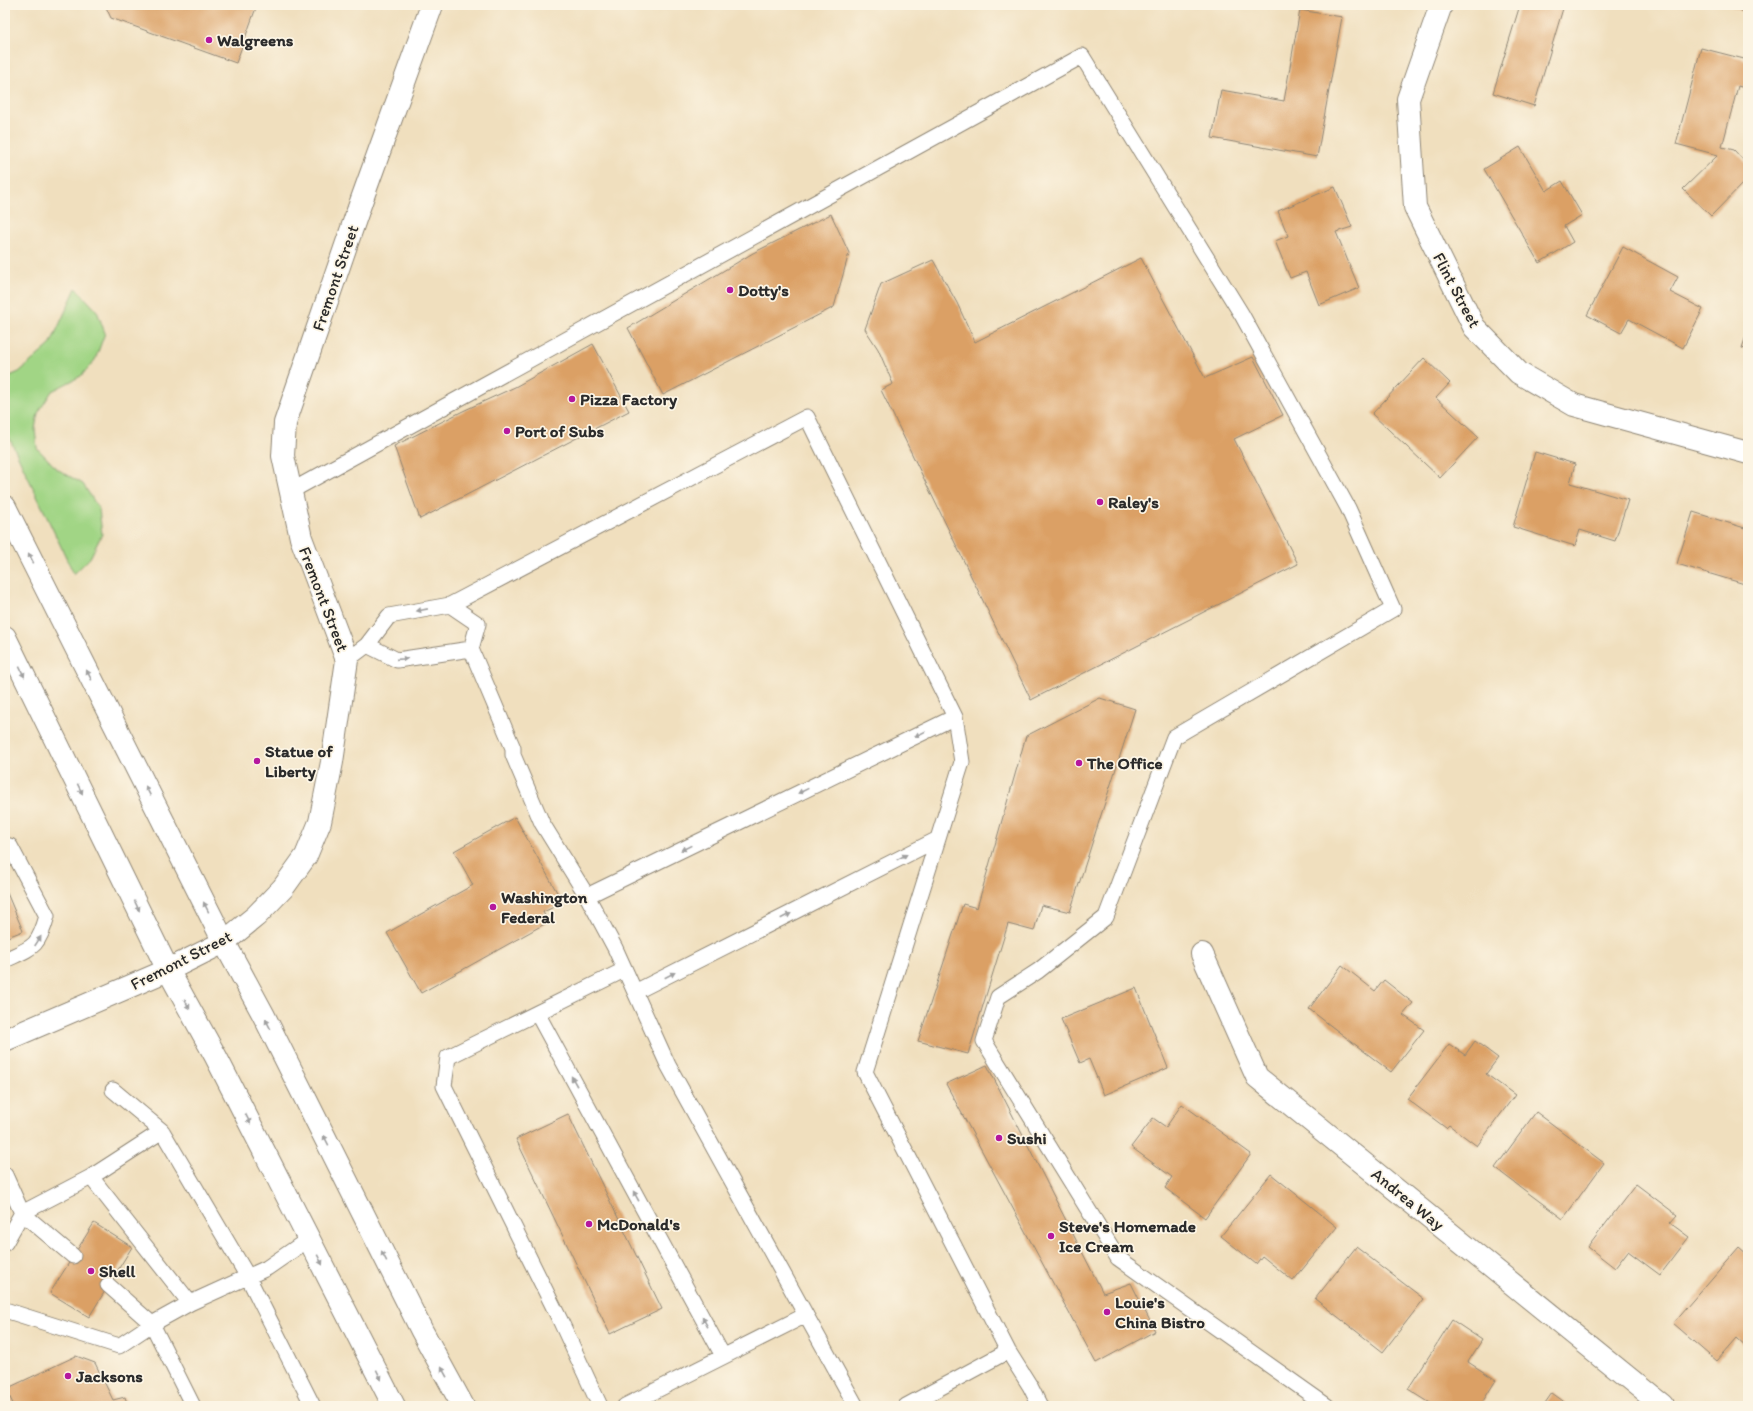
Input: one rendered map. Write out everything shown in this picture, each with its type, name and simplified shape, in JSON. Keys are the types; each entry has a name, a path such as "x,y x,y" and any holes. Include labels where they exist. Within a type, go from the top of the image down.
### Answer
{"main road":[{"name":"Fremont Street","path":"5,1040 168,970 224,942 256,916 283,888 306,856 320,822 332,762 347,660 301,538 284,456 285,423 359,207 432,5"},
{"name":"Flint Street","path":"1441,5 1408,99 1415,207 1474,327 1519,373 1574,405 1748,453"},
{"path":"5,507 422,1331 463,1406"},
{"path":"5,637 168,970 216,1057 394,1406"},
{"name":"Andrea Way","path":"1202,954 1258,1077 1663,1406"}],"lane":[{"path":"291,491 1082,56 1242,314 1348,508 1393,609 1174,737 1106,916 1038,971 998,996 984,1041 1118,1258 1327,1406"},
{"path":"347,660 367,645 389,616 450,605 807,417 955,717 962,762 865,1072 1008,1351 1030,1386 1040,1406"},
{"path":"450,605 478,624 471,649 513,748 513,755 542,823 587,896 635,992 668,1065 856,1406"},
{"path":"367,645 397,660 471,649"},
{"path":"587,896 955,717"},
{"path":"635,992 938,839"},
{"path":"5,845 10,846 47,916 42,934 34,947 5,960"},
{"path":"600,1406 561,1322 444,1086 448,1057 624,970"},
{"path":"537,1013 723,1356"},
{"path":"113,1090 162,1131 248,1277 313,1406"},
{"path":"5,1243 22,1213 91,1177 162,1131"},
{"path":"5,1175 22,1213 73,1256"},
{"path":"91,1177 190,1303"},
{"path":"5,1310 119,1346 152,1324 190,1303 267,1268 309,1239"},
{"path":"108,1285 152,1324 193,1406"},
{"path":"625,1406 806,1315"},
{"path":"906,1406 1008,1351"}],"green space":[{"path":"76,288 97,311 105,333 95,360 81,376 52,391 38,413 35,429 37,448 57,469 83,484 99,509 102,534 90,558 74,574 5,429 5,378 19,372 50,345"}],"building":[{"name":"Walgreens","path":"105,5 257,5 236,63 111,18"},
{"path":"1520,5 1564,5 1534,106 1493,93"},
{"path":"1729,5 1748,5 1748,14"},
{"path":"1300,10 1342,17 1317,157 1212,138 1221,90 1284,101"},
{"path":"1701,48 1748,60 1748,89 1738,86 1722,147 1734,150 1748,165 1748,178 1711,216 1683,189 1718,155 1676,144"},
{"path":"1520,147 1546,191 1562,181 1582,215 1564,226 1573,242 1539,263 1484,169"},
{"path":"1335,187 1352,227 1336,232 1359,288 1319,305 1306,272 1290,278 1275,241 1288,236 1278,211"},
{"name":"Dotty's","path":"831,214 849,253 834,307 663,395 628,328 753,253"},
{"path":"1623,247 1678,277 1670,292 1703,309 1683,348 1629,319 1621,333 1587,315"},
{"name":"Raley's","path":"1141,258 1205,378 1253,357 1283,415 1234,439 1298,564 1031,700 881,390 893,384 878,349 865,329 881,284 933,260 957,303 975,342"},
{"path":"1748,330 1748,350 1742,348"},
{"path":"593,344 629,411 420,519 394,446 463,411 515,387"},
{"path":"1424,358 1450,383 1436,398 1478,437 1440,478 1372,414"},
{"path":"1535,452 1575,464 1570,483 1628,500 1615,541 1580,530 1575,546 1513,527"},
{"path":"1693,512 1748,529 1748,585 1677,564"},
{"path":"1100,698 1135,709 1070,912 1041,905 1034,931 1008,924 968,1054 918,1041 963,904 977,908 1026,736"},
{"name":"Washington Federal","path":"515,817 563,903 543,912 548,922 421,993 387,933 473,885 454,851"},
{"path":"7,893 23,931 5,938 5,894"},
{"path":"1342,965 1375,991 1384,980 1413,1003 1403,1015 1424,1030 1391,1072 1309,1009"},
{"path":"1136,988 1168,1068 1104,1095 1089,1059 1080,1063 1061,1019"},
{"path":"1475,1041 1498,1058 1486,1074 1515,1095 1477,1146 1449,1125 1446,1128 1407,1099 1449,1044 1465,1055"},
{"path":"987,1065 1103,1293 1131,1283 1155,1331 1096,1363 946,1084"},
{"path":"1182,1104 1251,1154 1205,1218 1165,1188 1172,1177 1131,1147 1153,1118 1166,1127"},
{"path":"1536,1112 1604,1163 1563,1219 1495,1168"},
{"name":"McDonald's","path":"568,1114 662,1309 610,1334 516,1139"},
{"path":"1271,1174 1337,1227 1293,1281 1262,1256 1256,1264 1221,1236"},
{"path":"1636,1184 1677,1215 1670,1223 1689,1237 1660,1275 1628,1251 1615,1268 1588,1247"},
{"name":"Shell","path":"94,1223 132,1247 89,1317 50,1293"},
{"path":"1356,1247 1424,1299 1383,1352 1315,1299"},
{"path":"1739,1247 1748,1255 1748,1348 1737,1338 1717,1361 1673,1323"},
{"path":"1452,1320 1482,1340 1468,1362 1496,1380 1480,1406 1435,1406 1408,1389"},
{"name":"Jacksons","path":"76,1356 95,1363 113,1400 125,1397 128,1406 14,1406 6,1389"},
{"path":"1552,1393 1570,1406 1543,1406"}],"place":[{"name":"Walgreens","path":"209,40"},
{"name":"Dotty's","path":"730,290"},
{"name":"Pizza Factory","path":"572,399"},
{"name":"Port of Subs","path":"507,431"},
{"name":"Raley's","path":"1100,502"},
{"name":"Statue of Liberty","path":"257,761"},
{"name":"The Office","path":"1079,763"},
{"name":"Washington Federal","path":"493,907"},
{"name":"Sushi","path":"999,1138"},
{"name":"McDonald's","path":"589,1224"},
{"name":"Steve's Homemade Ice Cream","path":"1051,1236"},
{"name":"Shell","path":"91,1271"},
{"name":"Louie's China Bistro","path":"1107,1312"},
{"name":"Jacksons","path":"68,1376"}]}
